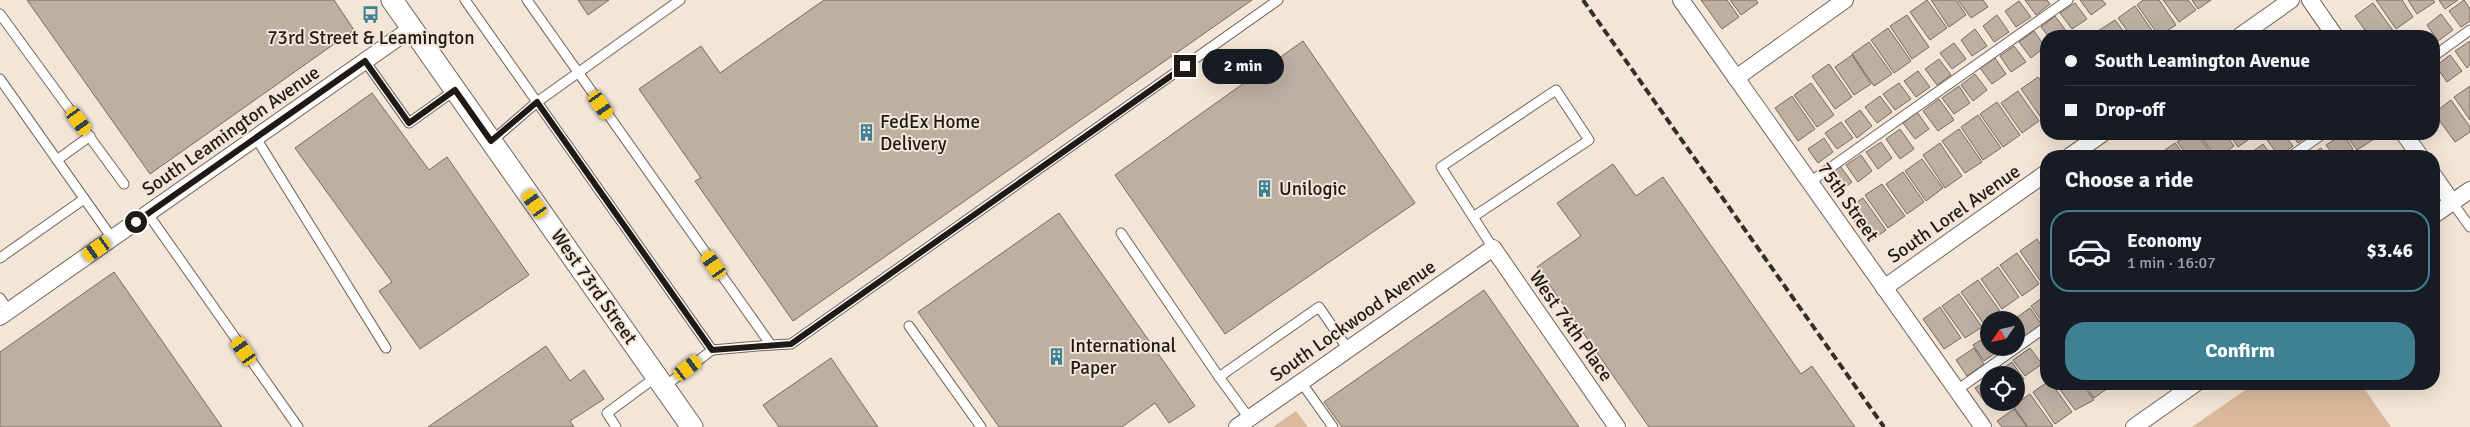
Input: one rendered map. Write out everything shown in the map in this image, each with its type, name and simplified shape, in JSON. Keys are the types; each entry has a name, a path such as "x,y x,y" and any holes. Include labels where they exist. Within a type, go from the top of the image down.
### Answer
{"street":[{"name":"West 73rd Street","path":"392,0 692,427"},
{"name":"75th Street","path":"1681,0 1983,427"},
{"path":"1736,78 1845,0"},
{"path":"2248,30 2291,0"},
{"path":"2310,0 2332,30"},
{"name":"South Leamington Avenue","path":"3,309 148,214 412,28"},
{"path":"2079,150 2093,140"},
{"name":"South Lorel Avenue","path":"1884,288 2040,177"},
{"path":"2440,185 2452,202"},
{"path":"2440,211 2470,190"},
{"name":"South Lockwood Avenue","path":"1243,423 1493,248"},
{"name":"West 74th Place","path":"1493,248 1617,427"},
{"path":"2134,427 2186,390"}],"lane":[{"path":"465,0 712,350"},
{"path":"527,0 771,345"},
{"path":"491,141 537,102 680,0"},
{"path":"616,427 607,413 712,350 791,344 1278,0"},
{"path":"1810,182 2068,0"},
{"path":"0,14 124,184"},
{"path":"2440,52 2470,30"},
{"path":"365,61 409,123 455,90"},
{"path":"0,79 112,238"},
{"path":"1473,217 1589,140 1556,90 1441,167 1473,217 1493,248"},
{"path":"57,160 90,136"},
{"path":"256,138 386,348"},
{"path":"2300,150 2314,140"},
{"path":"0,258 84,199"},
{"path":"2452,202 2470,227"},
{"path":"148,214 298,427"},
{"path":"1121,233 1220,377 1243,423"},
{"path":"1220,377 1319,307 1348,349"},
{"path":"909,326 981,427"},
{"path":"1957,390 2040,331"},
{"path":"1301,382 1333,427"}],"shaded area":[{"path":"2245,390 2365,390 2391,427 2192,427"},
{"path":"1296,411 1308,427 1273,427"}],"building":[{"path":"27,0 334,0 354,30 150,174"},
{"path":"578,0 609,0 588,15"},
{"name":"FedEx Home Delivery","path":"824,0 1252,0 793,321 695,181 701,178 639,89 701,46 720,73"},
{"path":"1701,0 1727,0 1739,17 1722,29"},
{"path":"1730,0 1756,0 1758,3 1741,15"},
{"path":"1927,0 1947,28 1930,40 1910,12"},
{"path":"1931,0 1956,0 1966,15 1949,27"},
{"path":"1958,0 1983,0 1988,7 1971,18"},
{"path":"2025,0 2047,0 2050,4 2036,15"},
{"path":"2080,0 2102,0 2106,4 2091,15"},
{"path":"2143,0 2159,0 2176,25 2168,30 2155,30 2137,5"},
{"path":"2163,0 2188,0 2196,10 2179,22"},
{"path":"2192,0 2211,0 2198,9"},
{"path":"2376,0 2402,0 2413,17 2396,29"},
{"path":"2408,0 2433,0 2435,2 2417,14"},
{"path":"2439,0 2458,0 2445,9"},
{"path":"2464,0 2470,9 2470,21 2461,27 2449,11"},
{"path":"2019,1 2031,17 2016,27 2005,11"},
{"path":"2075,3 2087,19 2072,29 2060,13"},
{"path":"2373,3 2393,30 2365,30 2355,16"},
{"path":"2135,6 2152,30 2127,30 2118,18"},
{"path":"2441,14 2453,30 2440,40 2440,30 2430,30 2427,25"},
{"path":"1907,15 1929,47 1912,59 1890,26"},
{"path":"1997,15 2009,32 1994,42 1983,26"},
{"path":"2055,16 2066,30 2043,30 2041,27"},
{"path":"2115,20 2122,30 2100,30"},
{"path":"1888,28 1911,61 1894,73 1871,40"},
{"path":"1975,29 1987,46 1972,56 1961,40"},
{"path":"2034,31 2040,40 2040,51 2031,58 2019,42"},
{"name":"Unilogic","path":"1303,41 1415,203 1225,334 1115,175"},
{"path":"2470,41 2470,65 2467,68 2455,51"},
{"path":"1869,42 1892,74 1874,86 1852,54"},
{"path":"1954,43 1966,59 1952,69 1940,53"},
{"path":"2014,46 2026,62 2011,72 2000,56"},
{"path":"1852,55 1871,84 1854,95 1835,67"},
{"path":"2450,55 2462,71 2447,82 2440,72 2440,63"},
{"path":"1995,58 2006,74 1992,84 1980,68"},
{"path":"1939,59 1951,75 1937,85 1925,69"},
{"path":"1829,64 1852,97 1835,109 1812,76"},
{"path":"1918,71 1930,87 1916,97 1904,81"},
{"path":"1975,74 1987,90 1973,101 1961,85"},
{"path":"2038,77 2040,80 2040,116 2021,89"},
{"path":"1811,83 1834,115 1817,127 1794,95"},
{"path":"1899,83 1911,99 1895,110 1883,94"},
{"path":"1959,86 1970,103 1954,114 1942,98"},
{"path":"2470,86 2470,120 2454,97"},
{"path":"2018,91 2039,121 2022,133 2001,103"},
{"path":"372,93 429,170 447,157 529,275 420,349 379,291 392,282 295,148"},
{"path":"1792,96 1815,129 1798,141 1775,108"},
{"path":"1880,96 1892,112 1877,123 1865,107"},
{"path":"1939,99 1954,120 1938,131 1923,111"},
{"path":"2451,100 2470,127 2470,132 2455,142 2440,121 2440,108"},
{"path":"1997,102 2020,135 2003,147 1980,114"},
{"path":"1860,110 1872,126 1857,138 1845,121"},
{"path":"1917,112 1929,129 1915,139 1903,123"},
{"path":"1978,115 2001,148 1983,160 1961,127"},
{"path":"1841,122 1853,138 1837,149 1825,133"},
{"path":"1900,129 1914,149 1900,159 1886,139"},
{"path":"1959,129 1982,162 1965,173 1942,141"},
{"path":"1824,138 1833,152 1818,163 1808,149"},
{"path":"2180,140 2201,140 2209,150 2183,150 2177,142"},
{"path":"2203,140 2230,140 2234,146 2228,150 2211,150"},
{"path":"2233,140 2248,140 2238,147"},
{"path":"2267,140 2288,140 2293,146 2287,150 2274,150"},
{"path":"2334,140 2347,140 2353,149 2330,150 2326,145"},
{"path":"2350,140 2372,140 2357,150"},
{"path":"1881,142 1892,158 1878,169 1866,152"},
{"path":"1940,143 1962,176 1945,188 1923,155"},
{"path":"2175,143 2180,150 2165,150"},
{"path":"2263,144 2268,150 2255,150"},
{"path":"1861,155 1872,171 1858,182 1846,165"},
{"path":"1922,159 1943,188 1926,201 1905,171"},
{"path":"1613,164 1636,196 1663,177 1801,374 1812,366 1855,427 1649,427 1537,267 1581,236 1557,203"},
{"path":"1840,166 1852,182 1838,193 1826,177"},
{"path":"1903,172 1924,202 1907,214 1886,184"},
{"path":"1882,184 1905,216 1888,228 1865,195"},
{"path":"1863,198 1886,230 1869,242 1846,209"},
{"name":"International Paper","path":"1059,213 1195,406 1169,423 1155,403 1122,427 999,427 918,312"},
{"path":"2037,239 2040,244 2040,281 2020,251"},
{"path":"2017,253 2039,284 2022,296 2000,265"},
{"path":"1998,267 2019,297 2002,309 1981,279"},
{"path":"114,272 222,427 0,427 0,352"},
{"path":"1978,280 2000,311 1980,311 1980,319 1961,292"},
{"path":"1484,290 1579,427 1342,427 1324,402"},
{"path":"1959,294 1980,324 1980,328 1965,338 1942,306"},
{"path":"2040,299 2040,319 2031,306"},
{"path":"1940,307 1961,338 1944,349 1923,319"},
{"path":"2030,308 2040,322 2040,326 2025,337 2025,312"},
{"path":"1980,341 1980,355 1973,345"},
{"path":"546,346 570,381 584,370 604,399 570,421 574,427 428,427"},
{"path":"1974,348 1984,364 1967,376 1956,360"},
{"path":"2030,348 2040,361 2040,365 2025,376 2025,366 2018,366 2013,360 2019,356 2025,356 2025,352"},
{"path":"1981,356 1991,356 1984,361"},
{"path":"831,358 878,427 779,427 763,405"},
{"path":"2012,362 2015,366 2006,366"},
{"path":"1980,385 1980,395 1975,388"},
{"path":"2040,387 2040,390 2056,390 2072,412 2055,424 2033,392"},
{"path":"2060,390 2086,390 2094,400 2075,410"},
{"path":"2088,390 2105,390 2094,398"},
{"path":"2030,394 2053,426 2028,427 2017,411 2025,411 2025,398"},
{"path":"2011,411 2015,411 2027,427 2002,427 1997,421"}],"railway":[{"path":"1583,0 1884,427"}],"place":[{"name":"73rd Street & Leamington","path":"371,15"},
{"name":"FedEx Home Delivery","path":"866,133"},
{"name":"Unilogic","path":"1265,189"},
{"name":"International Paper","path":"1056,357"}],"route":[{"path":"136,222 365,61 409,123 455,90 491,141 537,102 712,350 791,344 1185,66"}]}
